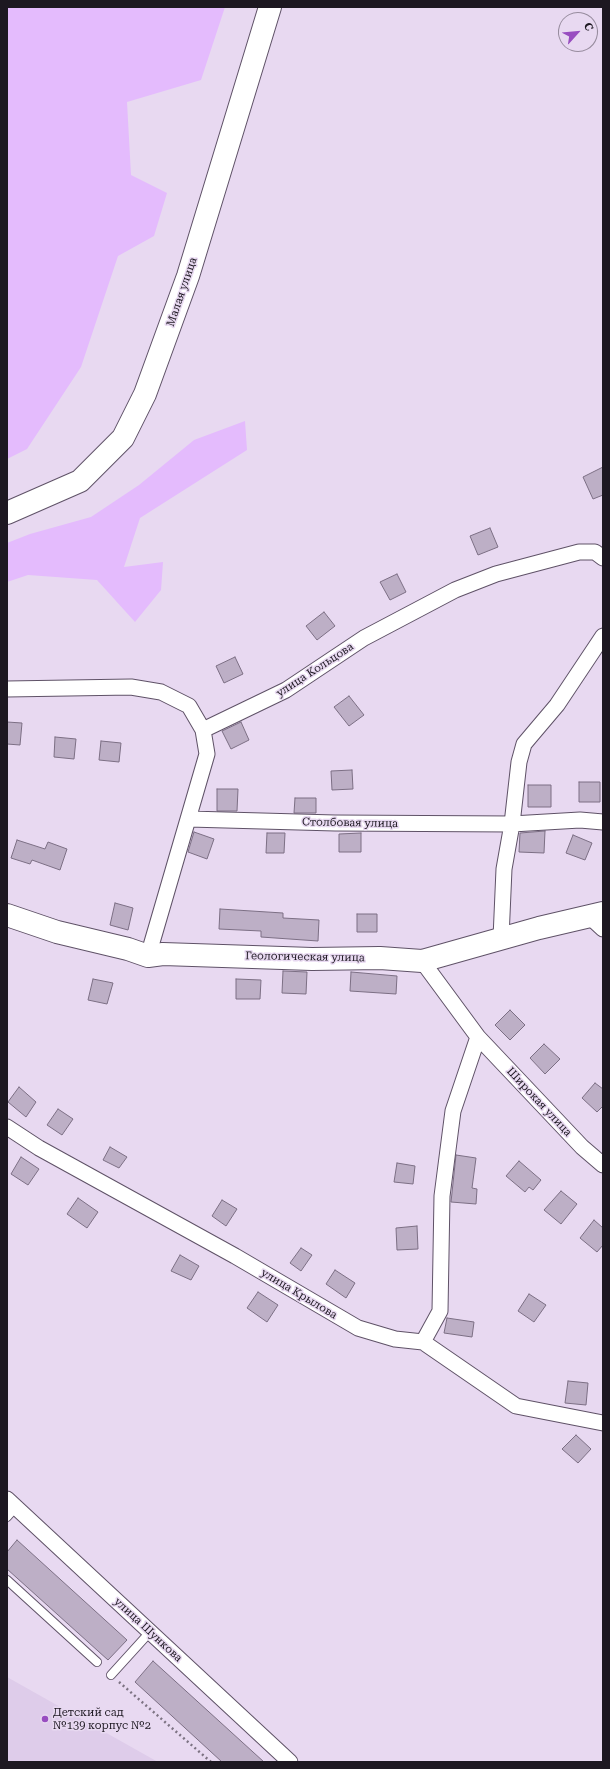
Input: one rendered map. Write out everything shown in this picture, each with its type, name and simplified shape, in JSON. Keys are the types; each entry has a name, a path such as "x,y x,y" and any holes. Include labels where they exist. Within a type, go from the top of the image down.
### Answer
{"street":[{"name":"Малая улица","path":"7,513 80,481 123,438 145,394 188,276 270,7"},
{"name":"улица Кольцова","path":"203,730 286,690 364,638 455,590 496,574 579,552 595,552 603,558"},
{"path":"500,938 504,869 512,824 519,762 524,744 557,705 603,636"},
{"path":"7,689 131,688 161,692 189,706 203,730 207,754 189,820 148,956"},
{"name":"Столбовая улица","path":"189,820 512,824 580,820 603,822"},
{"name":"Геологическая улица","path":"7,915 57,932 128,949 148,956 163,954 312,959 380,958 422,961 500,938 598,919"},
{"name":"Широкая улица","path":"422,961 478,1037 582,1147 603,1164"},
{"path":"478,1037 453,1110 442,1196 440,1311 423,1342 516,1406 603,1423"},
{"name":"улица Крылова","path":"7,1127 38,1148 235,1256 358,1328 395,1340 423,1342"},
{"name":"улица Шункова","path":"10,1508 150,1632 285,1761"}],"lane":[{"path":"7,1580 97,1662"},
{"path":"111,1675 150,1632"}],"path":[{"path":"111,1675 211,1762"}],"shaded area":[{"path":"7,7 225,7 201,80 127,102 131,175 167,193 154,236 118,256 81,367 27,449 7,459"},
{"path":"245,421 247,450 140,518 124,567 163,562 161,590 135,622 97,580 28,575 7,582 7,543 30,534 91,517 139,485 194,440"},
{"name":"Детский сад №139 корпус №2","path":"7,1677 158,1762 7,1762"}],"building":[{"path":"603,467 603,495 593,499 583,477"},
{"path":"490,528 498,547 478,555 470,536"},
{"path":"397,574 406,592 390,600 380,582"},
{"path":"324,612 335,626 317,640 306,626"},
{"path":"235,657 243,674 224,683 216,666"},
{"path":"349,696 364,715 349,726 334,707"},
{"path":"7,722 22,723 20,745 7,744"},
{"path":"241,722 249,740 231,749 222,731"},
{"path":"55,737 76,739 74,759 54,757"},
{"path":"101,741 121,743 119,762 99,760"},
{"path":"352,770 353,789 332,790 331,771"},
{"path":"579,782 600,782 600,802 579,802"},
{"path":"528,785 551,785 551,807 528,807"},
{"path":"217,789 238,789 237,811 217,811"},
{"path":"295,798 316,798 316,813 294,813"},
{"path":"545,831 544,853 519,852 520,833"},
{"path":"194,832 214,839 207,859 188,852"},
{"path":"267,833 285,833 284,853 266,853"},
{"path":"361,833 361,852 339,852 339,834"},
{"path":"573,835 592,843 585,860 566,853"},
{"path":"17,840 45,849 48,842 67,849 60,870 32,860 30,864 11,858"},
{"path":"115,903 133,908 128,930 110,925"},
{"path":"220,909 283,913 283,918 319,920 318,941 261,937 261,931 219,929"},
{"path":"357,914 377,914 377,932 357,932"},
{"path":"283,971 307,972 306,994 282,993"},
{"path":"351,972 397,976 396,994 350,991"},
{"path":"93,979 113,983 107,1004 88,1000"},
{"path":"236,979 261,980 260,999 236,999"},
{"path":"510,1010 525,1025 510,1040 495,1025"},
{"path":"544,1044 560,1059 545,1074 530,1058"},
{"path":"595,1083 603,1089 603,1106 597,1112 582,1098"},
{"path":"19,1087 36,1102 26,1117 8,1102"},
{"path":"58,1109 73,1119 62,1135 47,1125"},
{"path":"110,1147 127,1157 119,1168 103,1160"},
{"path":"456,1155 476,1158 472,1188 477,1189 476,1204 451,1202"},
{"path":"21,1157 39,1169 28,1185 11,1174"},
{"path":"519,1161 541,1180 533,1190 529,1187 525,1192 506,1176"},
{"path":"397,1163 415,1166 413,1184 394,1182"},
{"path":"561,1191 577,1204 561,1224 544,1210"},
{"path":"78,1198 98,1212 87,1228 67,1214"},
{"path":"222,1200 237,1209 226,1226 212,1216"},
{"path":"594,1220 603,1228 603,1245 597,1252 580,1238"},
{"path":"417,1226 418,1249 397,1250 396,1228"},
{"path":"301,1248 312,1255 301,1271 290,1263"},
{"path":"180,1255 199,1266 191,1280 171,1271"},
{"path":"335,1270 355,1283 346,1298 326,1284"},
{"path":"258,1292 278,1305 267,1322 247,1308"},
{"path":"529,1294 546,1305 534,1322 518,1311"},
{"path":"447,1318 474,1322 472,1337 444,1333"},
{"path":"568,1381 588,1383 586,1405 565,1403"},
{"path":"576,1435 591,1449 578,1463 562,1449"},
{"path":"17,1540 127,1640 108,1660 7,1569 7,1552"},
{"path":"153,1661 264,1762 222,1762 135,1682"}],"place":[{"name":"Детский сад №139 корпус №2","path":"45,1719"}]}
